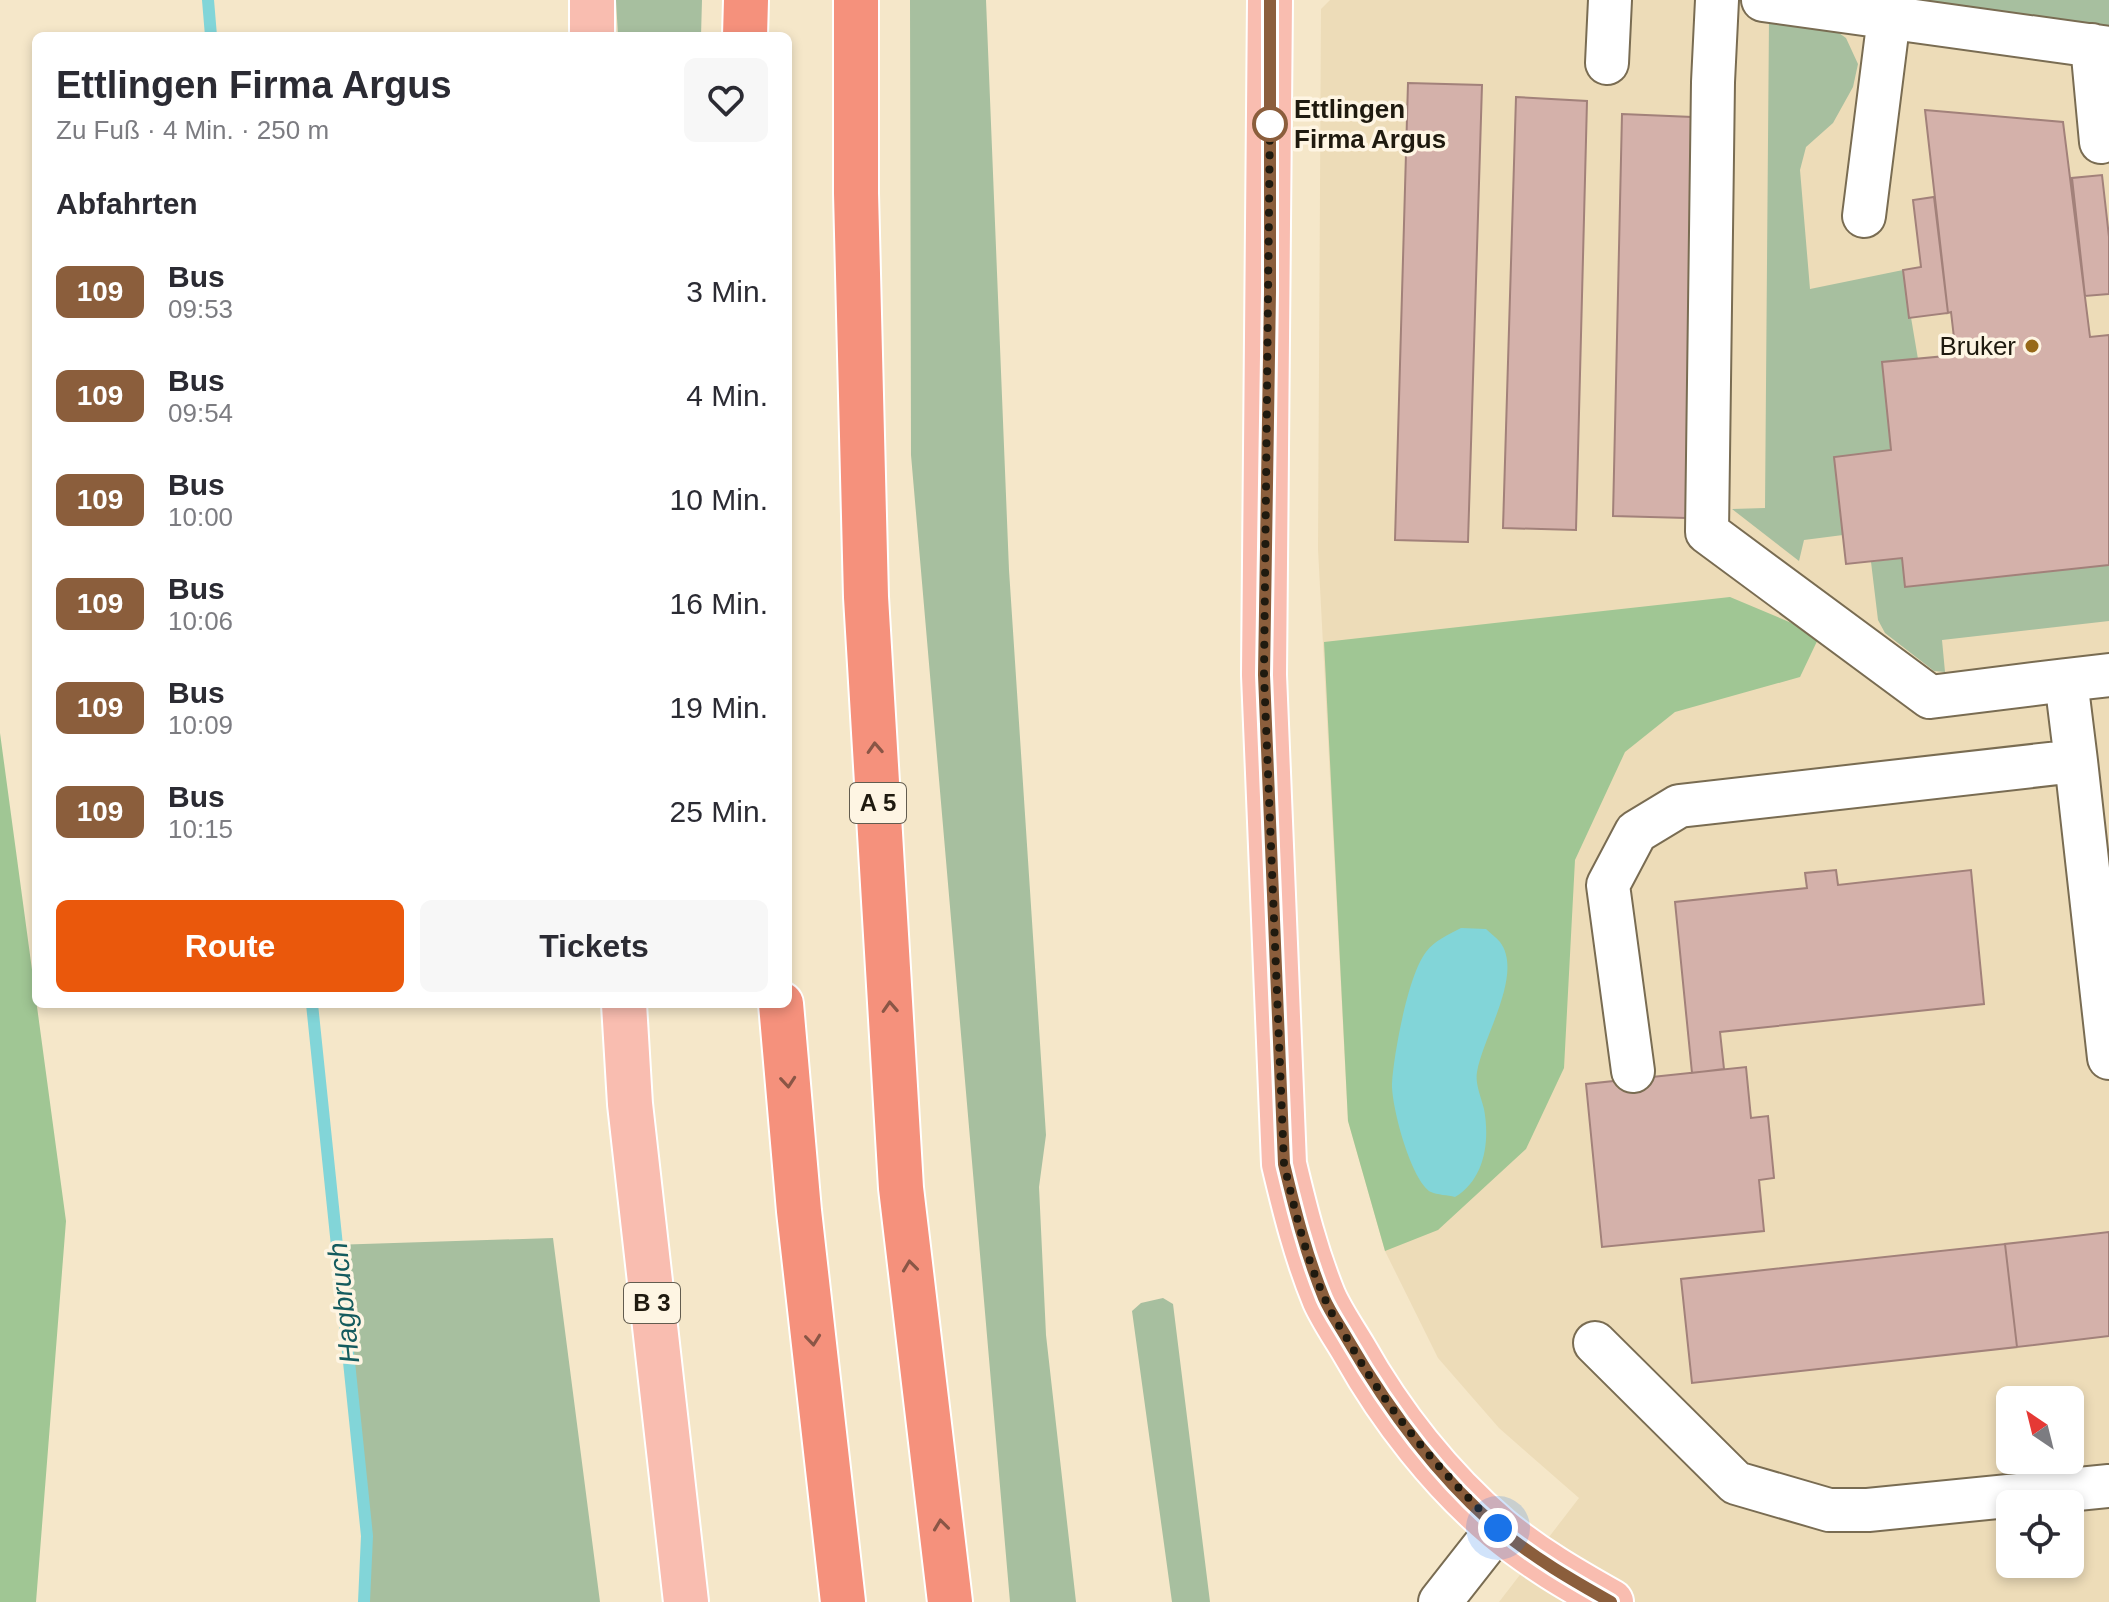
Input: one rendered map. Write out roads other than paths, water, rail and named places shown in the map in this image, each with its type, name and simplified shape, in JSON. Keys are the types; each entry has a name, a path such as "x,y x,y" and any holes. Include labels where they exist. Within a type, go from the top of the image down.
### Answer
{"highway":[{"path":"745,32 746,0"},
{"name":"A 5","path":"856,0 856,193 866,597 901,1188 950,1602"},
{"path":"781,1008 799,1211 843,1602"}],"main road":[{"path":"592,0 592,32"},
{"path":"1270,0 1270,292 1264,675 1284,1164 1301,1236 1325,1301 1397,1417 1443,1474 1498,1528 1541,1561 1611,1602"},
{"name":"B 3","path":"624,1008 630,1104 686,1602"}],"street":[{"path":"1607,63 1610,0"},
{"path":"1717,0 1713,82 1707,532 1930,697 2109,675"},
{"path":"1763,0 2101,47 2101,142"},
{"path":"1864,216 1889,17"},
{"path":"2066,680 2109,1058"},
{"path":"1633,1071 1608,885 1636,832 1679,806 2076,761"},
{"path":"1595,1343 1736,1483 1829,1510 1868,1510 2109,1486"},
{"path":"1440,1602 1498,1528"}],"water":[{"path":"1461,928 1486,929 1497,938 1506,955 1507,971 1500,1006 1477,1072 1486,1121 1483,1158 1473,1180 1455,1197 1431,1192 1416,1173 1399,1124 1392,1083 1403,1015 1419,963 1433,944"}],"waterway":[{"name":"Hagbruch","path":"208,0 211,32"},
{"name":"Hagbruch","path":"312,1008 367,1536 364,1602"}],"place":[{"name":"Ettlingen Firma Argus","path":"1270,124"},
{"name":"Bruker","path":"2032,346"}]}
